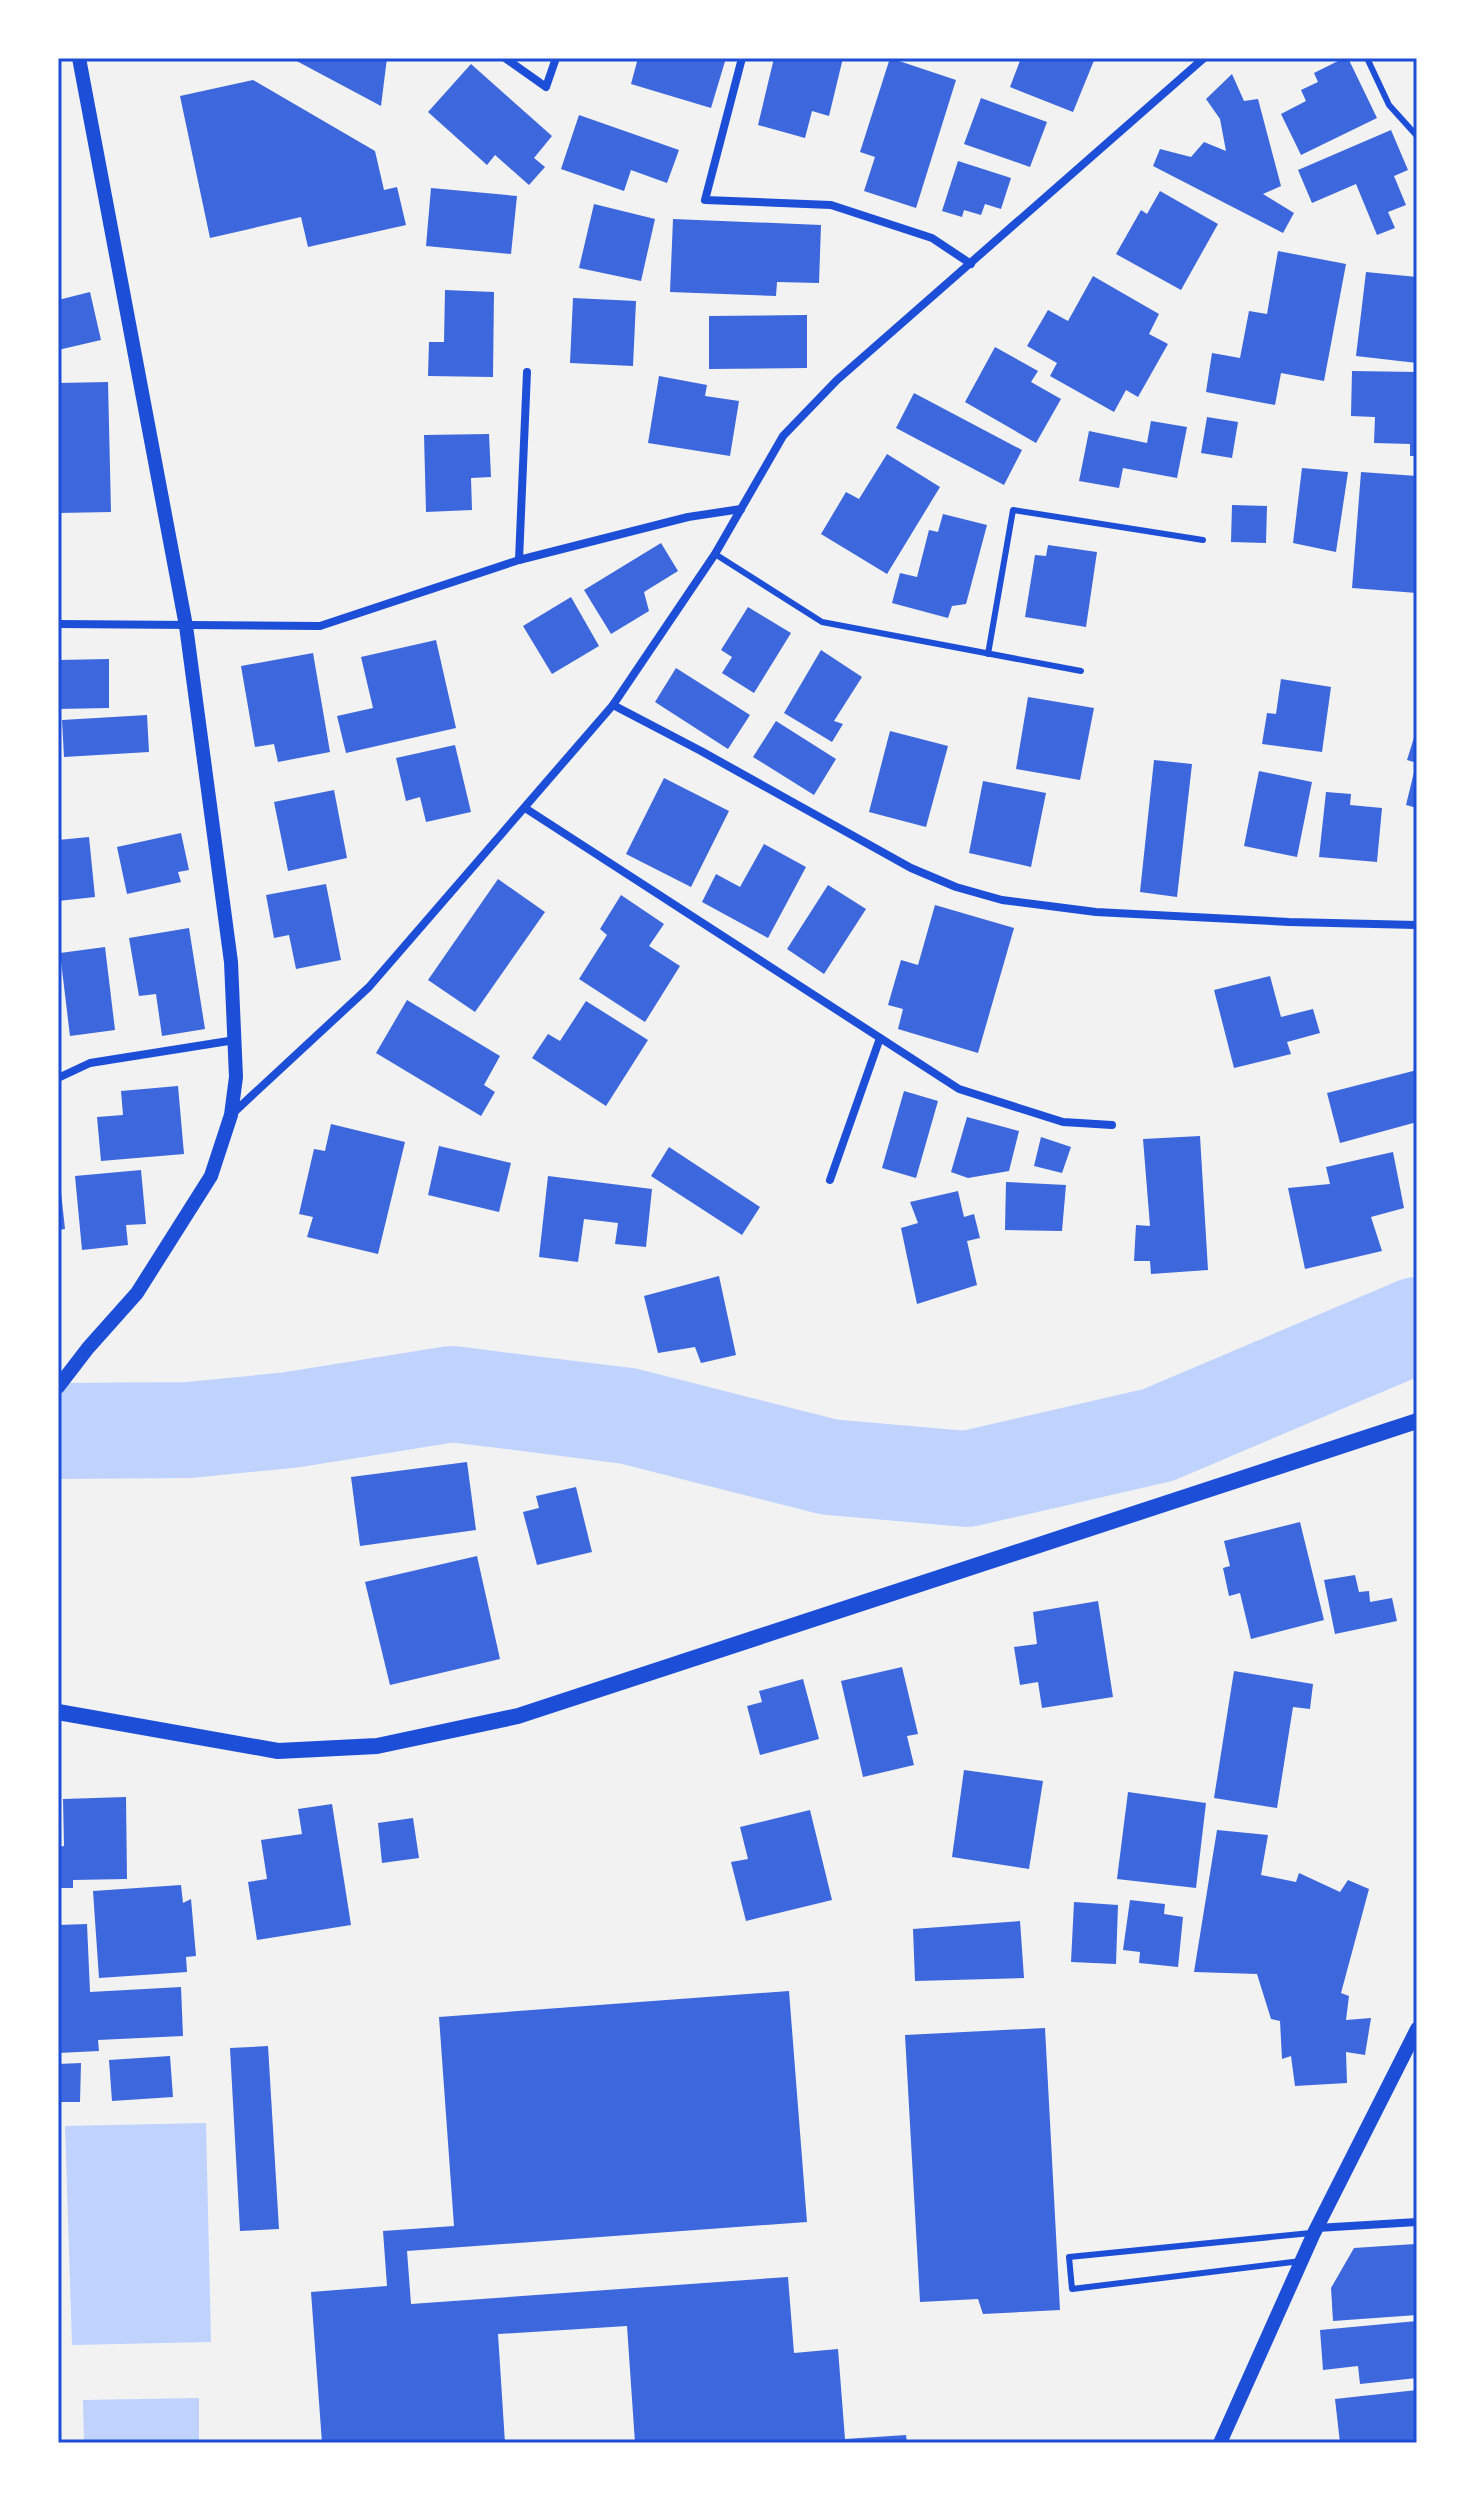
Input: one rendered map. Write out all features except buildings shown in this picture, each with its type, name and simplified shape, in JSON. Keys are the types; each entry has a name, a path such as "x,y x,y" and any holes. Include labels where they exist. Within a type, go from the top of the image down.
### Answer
{"main road":[{"path":"58,1712 278,1751 393,1743 518,1716 1417,1421"}],"street":[{"path":"58,1387 137,1293 211,1176 231,1115 236,1077 231,962 186,626 79,58"},
{"path":"505,58 546,87 556,58"},
{"path":"742,58 705,200 831,205 932,238 971,264"},
{"path":"231,1115 369,987 613,705 715,554 783,436 837,380 1204,58"},
{"path":"519,560 527,372"},
{"path":"58,624 320,626 519,560 688,517 741,509"},
{"path":"613,705 911,868 956,887 987,895 1096,912 1417,925"},
{"path":"525,808 959,1089 1063,1122 1112,1125"},
{"path":"830,1180 880,1038"},
{"path":"58,1078 90,1063 235,1040"},
{"path":"1220,2443 1301,2261 1417,2029"},
{"path":"1316,2230 1417,2222"}],"lane":[{"path":"1367,58 1389,105 1417,136"},
{"path":"988,654 1013,510 1203,540"},
{"path":"715,554 822,622 1081,671"},
{"path":"1301,2261 1072,2289 1069,2257 1316,2230"}],"water":[{"path":"206,2123 211,2342 72,2345 65,2126"},
{"path":"199,2398 199,2443 84,2443 83,2400"}],"waterway":[{"path":"58,1431 189,1430 290,1420 452,1394 628,1416 829,1467 967,1479 1158,1435 1417,1325"}]}
